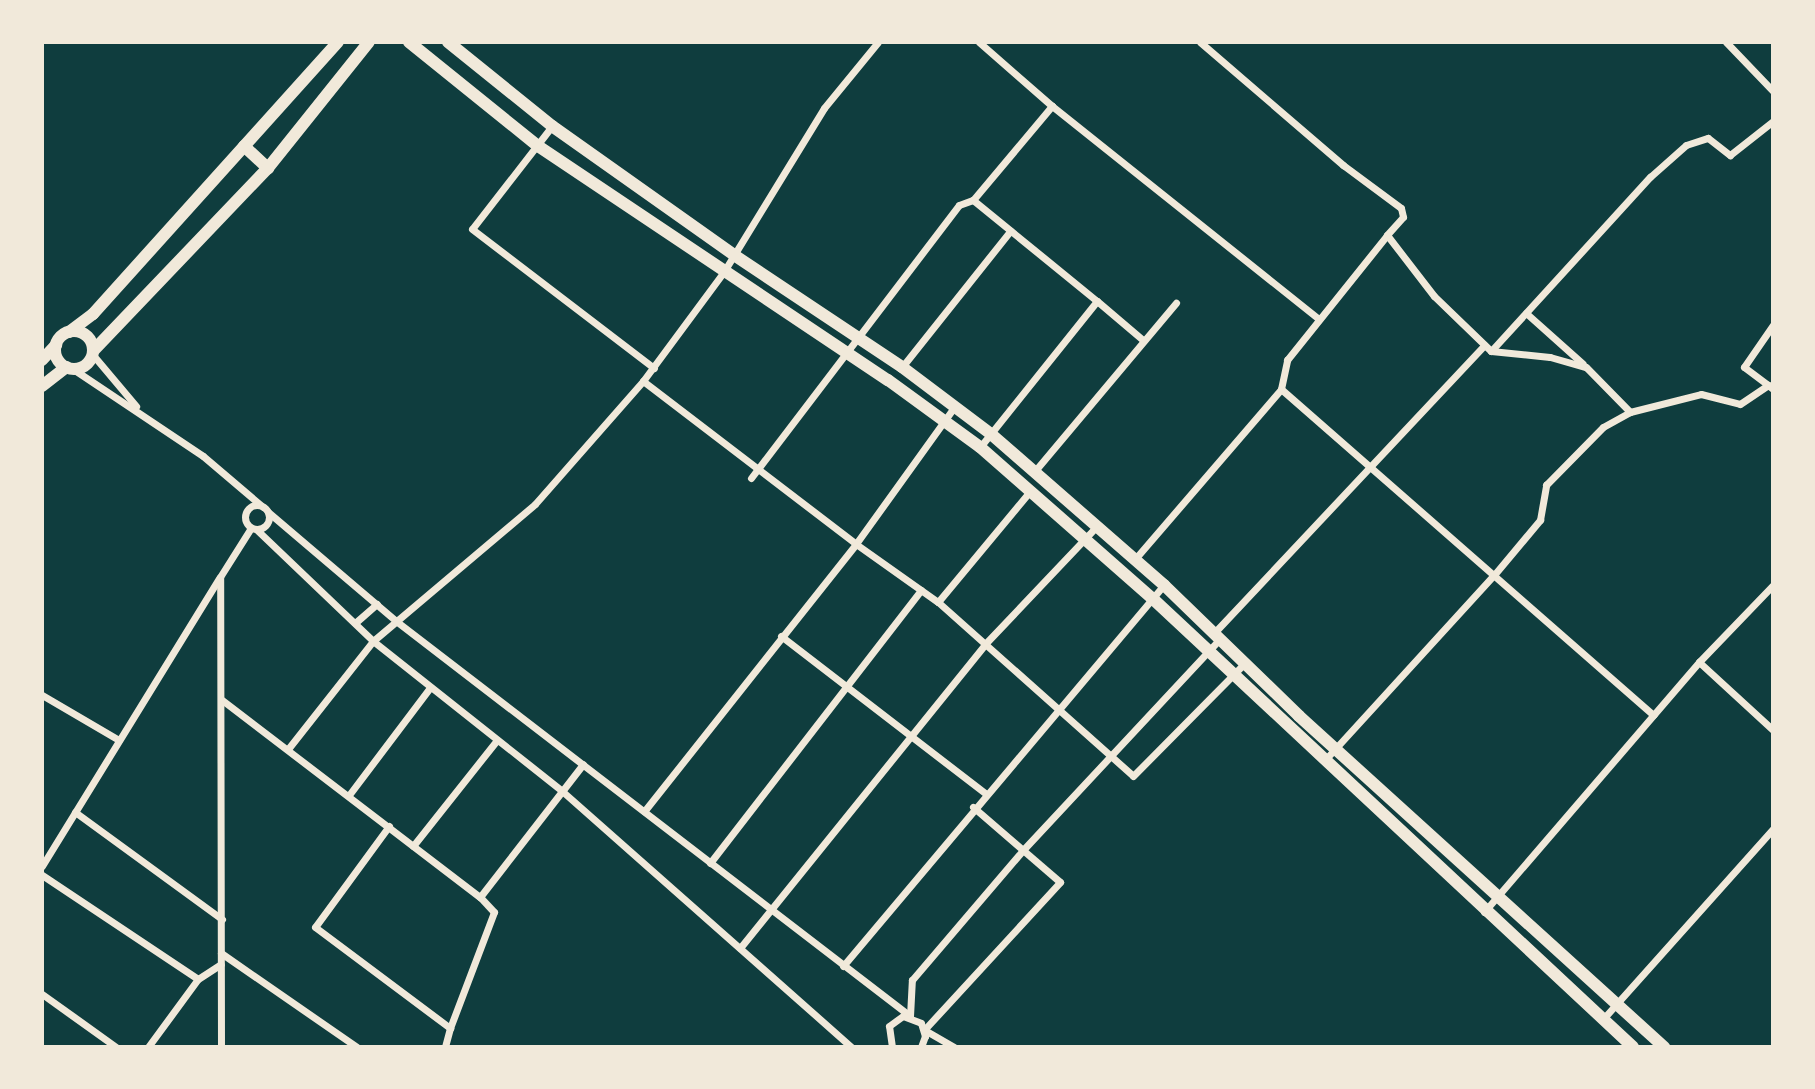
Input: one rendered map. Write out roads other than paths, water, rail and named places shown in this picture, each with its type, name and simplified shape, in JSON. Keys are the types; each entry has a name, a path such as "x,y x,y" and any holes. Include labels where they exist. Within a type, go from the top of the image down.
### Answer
{"street":[{"path":"42,360 69,332 93,314 338,42"},
{"path":"42,386 70,368 85,365 93,353 268,168 369,42"},
{"path":"409,42 538,146 723,273 945,419 980,447 1152,598 1410,844 1633,1047"},
{"path":"448,42 552,126 734,256 902,367 990,434 1164,585 1335,748 1664,1047"},
{"path":"288,749 373,641 535,504 654,368 723,273 824,108 878,42"},
{"path":"979,42 1052,106 1318,318"},
{"path":"1135,559 1280,389 1287,360 1318,318 1403,217 1401,208 1343,164 1200,42"},
{"path":"1726,42 1773,91"},
{"path":"751,478 856,335 960,205 973,200 1052,106"},
{"path":"1491,351 1650,177 1686,145 1709,138 1730,155 1773,121"},
{"path":"552,126 472,229 654,368"},
{"path":"244,146 268,168"},
{"path":"973,200 1143,340"},
{"path":"902,367 1010,231"},
{"path":"1387,235 1434,296 1491,351 1550,357 1586,367"},
{"path":"980,447 1097,301"},
{"path":"1034,472 1176,303"},
{"path":"1526,313 1586,367 1630,412"},
{"path":"1324,761 1494,575 1540,520 1546,485 1603,427 1630,412 1701,394 1740,404 1770,387 1744,367 1773,325"},
{"path":"69,332 86,335 93,353 141,412"},
{"path":"56,345 57,358 204,456 244,494 266,509 396,621 910,1016 924,1030 954,1047"},
{"path":"910,1016 912,981 1023,849 1208,652 1217,636 1369,466 1484,345"},
{"path":"643,381 759,467 856,544 937,602 1059,706 1133,776 1245,663"},
{"path":"1280,389 1654,715"},
{"path":"644,811 856,544 955,406"},
{"path":"937,602 1030,491"},
{"path":"244,494 245,517 254,529 373,641 429,690 562,791 851,1047"},
{"path":"245,517 251,507 266,509"},
{"path":"42,866 220,578 254,529 267,524 266,509"},
{"path":"740,948 986,643 1097,526"},
{"path":"220,578 221,1047"},
{"path":"843,966 973,807 1164,585"},
{"path":"1484,912 1699,662 1773,585"},
{"path":"710,863 845,684 921,590"},
{"path":"355,624 377,604"},
{"path":"781,636 985,793"},
{"path":"1699,662 1773,730"},
{"path":"349,795 429,690"},
{"path":"42,695 119,740"},
{"path":"222,700 389,826 480,897 494,912 445,1047"},
{"path":"413,846 497,740"},
{"path":"480,897 583,764"},
{"path":"925,1046 924,1030 1060,882 973,807"},
{"path":"75,812 222,919"},
{"path":"389,826 315,927 450,1028"},
{"path":"1410,844 1424,828"},
{"path":"1603,1019 1773,829"},
{"path":"42,874 198,979"},
{"path":"221,953 358,1047"},
{"path":"148,1047 198,979 221,964"},
{"path":"42,994 116,1047"},
{"path":"888,1046 887,1032 893,1021 910,1016"}]}
